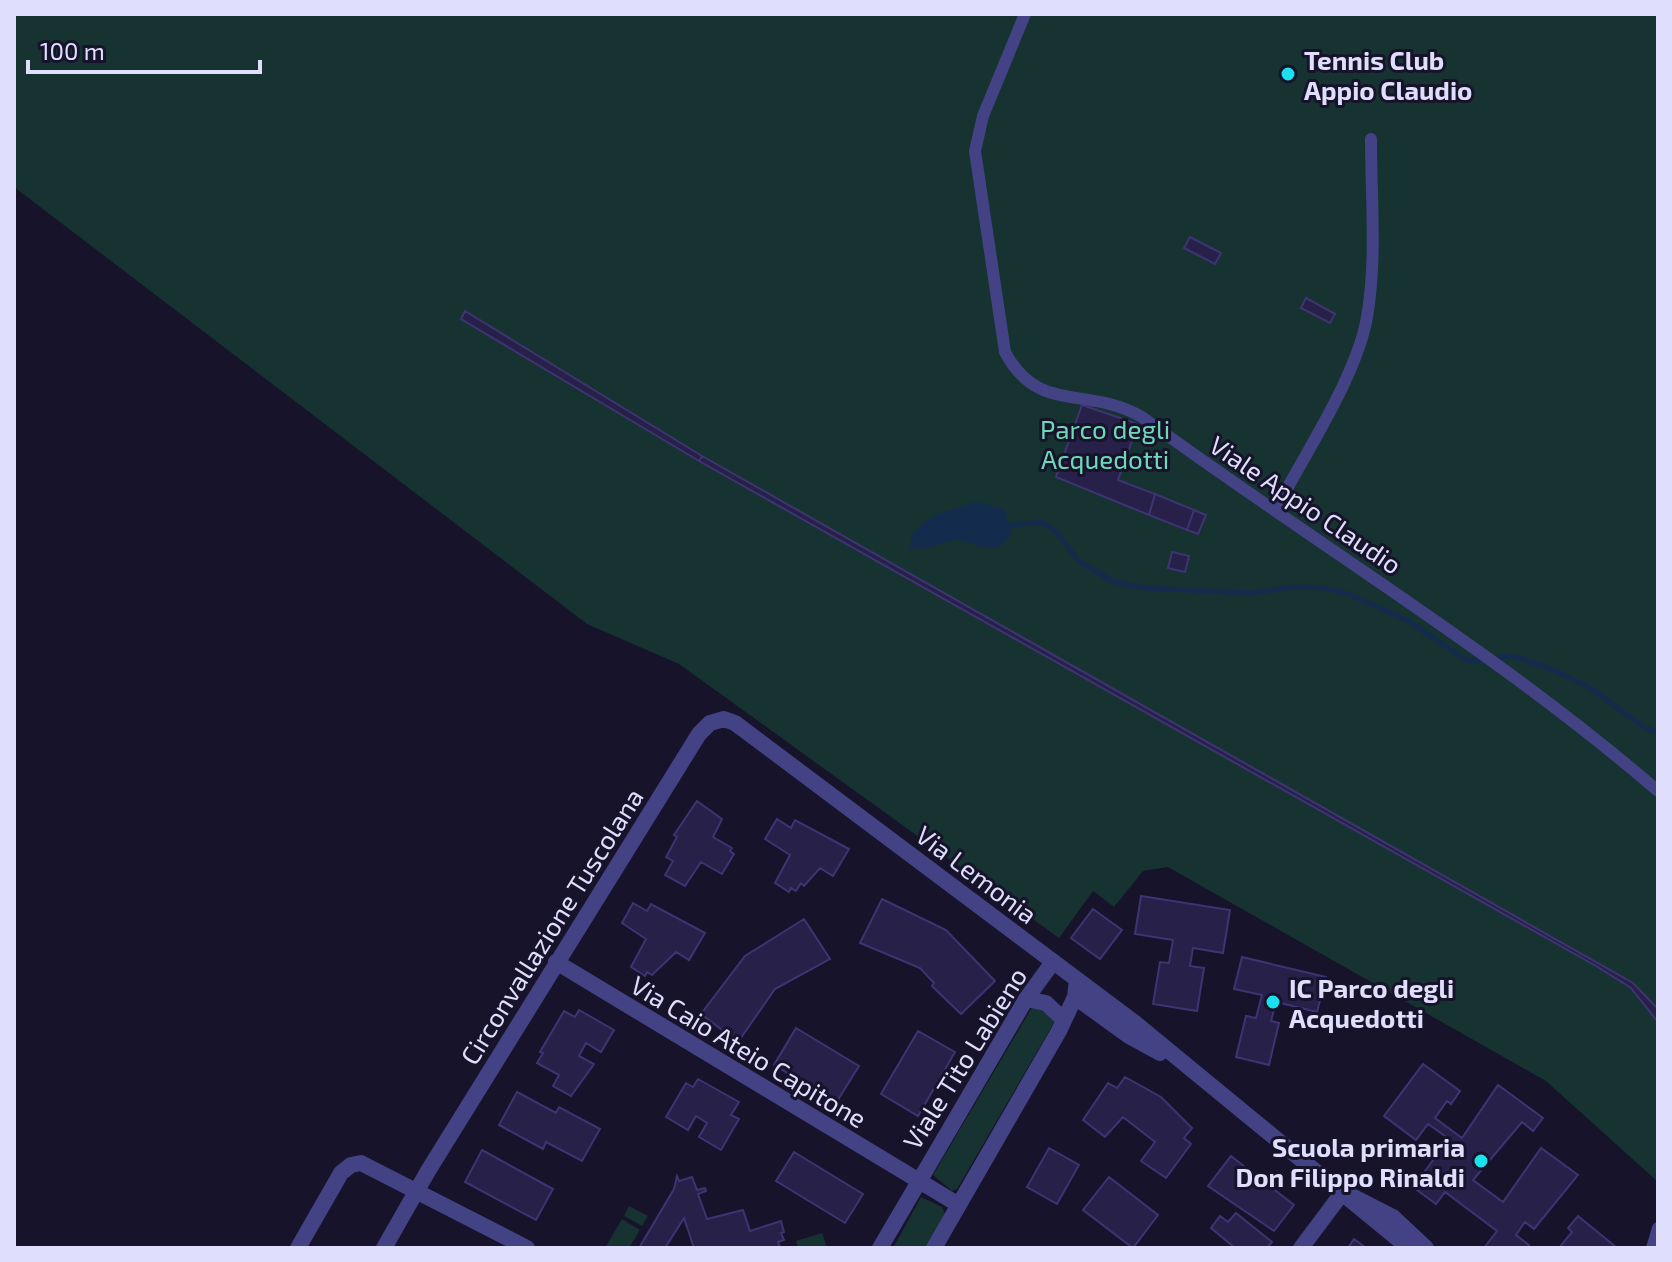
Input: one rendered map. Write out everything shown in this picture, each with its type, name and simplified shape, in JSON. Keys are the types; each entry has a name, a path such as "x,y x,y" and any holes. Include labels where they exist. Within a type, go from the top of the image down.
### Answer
{"street":[{"name":"Viale Appio Claudio","path":"1025,14 983,116 975,151 1005,352 1028,383 1050,395 1102,400 1125,408 1476,648 1575,721 1658,791"},
{"path":"1276,509 1350,367 1363,334 1370,289 1371,139"},
{"name":"Circonvallazione Tuscolana","path":"384,1248 556,962 699,734 710,723 724,719 743,729"},
{"name":"Via Lemonia","path":"743,729 1077,980 1409,1248"},
{"name":"Via Caio Ateio Capitone","path":"556,962 917,1181"},
{"name":"Viale Tito Labieno","path":"880,1248 1026,999 1053,962"},
{"path":"934,1248 1064,1020 1075,997 1077,980"},
{"name":"Via Lemonia","path":"1075,997 1129,1036 1179,1062"},
{"path":"1026,999 1046,1003 1064,1020"},
{"path":"298,1248 341,1173 351,1165 370,1165 527,1248"},
{"name":"Viale Tito Labieno","path":"917,1181 959,1205"},
{"path":"1301,1248 1343,1192"},
{"name":"Via Lemonia","path":"1343,1192 1393,1217 1426,1248"},
{"path":"1652,1248 1658,1228"}],"green space":[{"name":"Parco degli Acquedotti","path":"14,14 1658,14 1658,1182 1546,1081 1168,867 1143,871 1114,907 1093,891 1059,938 679,664 587,624 14,187"},
{"path":"1039,1005 1055,1021 957,1189 952,1191 933,1175 1031,1009"},
{"path":"921,1197 942,1207 945,1214 925,1248 893,1248"},
{"path":"629,1206 648,1216 642,1226 624,1216"},
{"path":"622,1219 640,1230 629,1248 605,1248"},
{"path":"822,1233 827,1248 798,1248 796,1241"}],"water":[{"path":"976,502 1004,509 1012,533 1001,546 987,548 956,540 921,549 910,547 912,537 926,521"}],"building":[{"path":"1190,237 1221,253 1215,264 1184,248"},
{"path":"1306,298 1335,314 1330,323 1301,308"},
{"path":"465,311 702,456 699,461 461,319"},
{"path":"1082,405 1138,424 1118,480 1155,494 1149,515 1056,477"},
{"path":"702,456 1633,983 1658,1009 1658,1022 1631,988 1596,966 699,461"},
{"path":"1155,494 1194,510 1187,530 1149,515"},
{"path":"1194,510 1206,515 1198,534 1187,530"},
{"path":"1172,552 1189,556 1185,572 1168,568"},
{"path":"697,801 722,819 713,837 732,848 730,851 734,854 722,874 701,862 685,886 665,875 673,861 666,857 677,837 674,835"},
{"path":"777,819 791,828 795,820 849,849 833,876 820,868 804,886 801,883 796,891 791,888 789,892 775,883 790,855 765,839"},
{"path":"1141,896 1230,910 1223,953 1193,948 1190,966 1204,968 1197,1011 1153,1004 1160,962 1169,963 1173,940 1135,934"},
{"path":"882,899 946,930 995,981 961,1014 932,986 934,983 920,968 860,943"},
{"path":"633,903 647,911 651,904 705,933 689,960 676,952 652,975 647,972 645,976 631,967 646,939 622,923"},
{"path":"1093,909 1122,930 1100,959 1071,938"},
{"path":"804,919 830,959 775,989 738,1042 701,1014 745,956"},
{"path":"1242,957 1326,977 1317,1012 1276,1002 1271,1021 1279,1023 1269,1065 1236,1057 1246,1016 1256,1018 1262,995 1234,989"},
{"path":"579,1010 614,1030 601,1052 586,1043 579,1056 594,1064 571,1096 553,1086 559,1075 537,1063 543,1053 540,1052 564,1011 575,1017"},
{"path":"796,1028 859,1066 836,1103 774,1065"},
{"path":"918,1031 955,1052 918,1116 881,1094"},
{"path":"1423,1064 1460,1091 1451,1104 1447,1101 1435,1118 1462,1138 1498,1085 1543,1118 1533,1131 1522,1122 1473,1180 1503,1202 1541,1148 1578,1175 1534,1229 1525,1222 1516,1235 1529,1245 1526,1248 1484,1248 1497,1231 1445,1192 1436,1204 1413,1187 1449,1139 1428,1124 1416,1140 1384,1116"},
{"path":"1125,1077 1161,1097 1192,1128 1184,1138 1191,1144 1166,1178 1141,1161 1155,1142 1123,1117 1105,1137 1083,1120 1108,1083 1117,1088"},
{"path":"698,1079 739,1102 731,1115 739,1119 721,1150 699,1137 707,1123 696,1116 688,1130 666,1117 686,1083 693,1087"},
{"path":"517,1092 556,1113 559,1107 600,1129 582,1161 546,1142 543,1149 499,1125"},
{"path":"1049,1148 1079,1165 1057,1204 1027,1187"},
{"path":"482,1150 553,1189 536,1220 465,1182"},
{"path":"794,1152 863,1194 845,1223 776,1181"},
{"path":"1231,1156 1294,1205 1274,1231 1208,1186"},
{"path":"677,1176 679,1181 692,1177 697,1190 705,1188 706,1191 698,1194 707,1219 743,1210 750,1231 781,1221 784,1240 778,1242 780,1248 694,1248 684,1218 665,1248 639,1248 674,1189"},
{"path":"1109,1177 1158,1215 1133,1248 1083,1210"},
{"path":"1236,1213 1272,1242 1267,1248 1235,1248 1211,1228 1220,1216 1228,1222"},
{"path":"1578,1216 1616,1247 1559,1248 1572,1232 1568,1228"},
{"path":"1354,1239 1366,1248 1348,1248"}],"waterway":[{"path":"1004,526 1042,522 1056,532 1080,562 1114,582 1146,588 1250,593 1294,587 1325,588 1348,594 1407,620 1466,660 1516,657 1559,672 1590,688 1640,724 1658,733"}],"place":[{"name":"Tennis Club Appio Claudio","path":"1288,74"},
{"name":"IC Parco degli Acquedotti","path":"1273,1002"},
{"name":"Scuola primaria Don Filippo Rinaldi","path":"1481,1161"}]}
